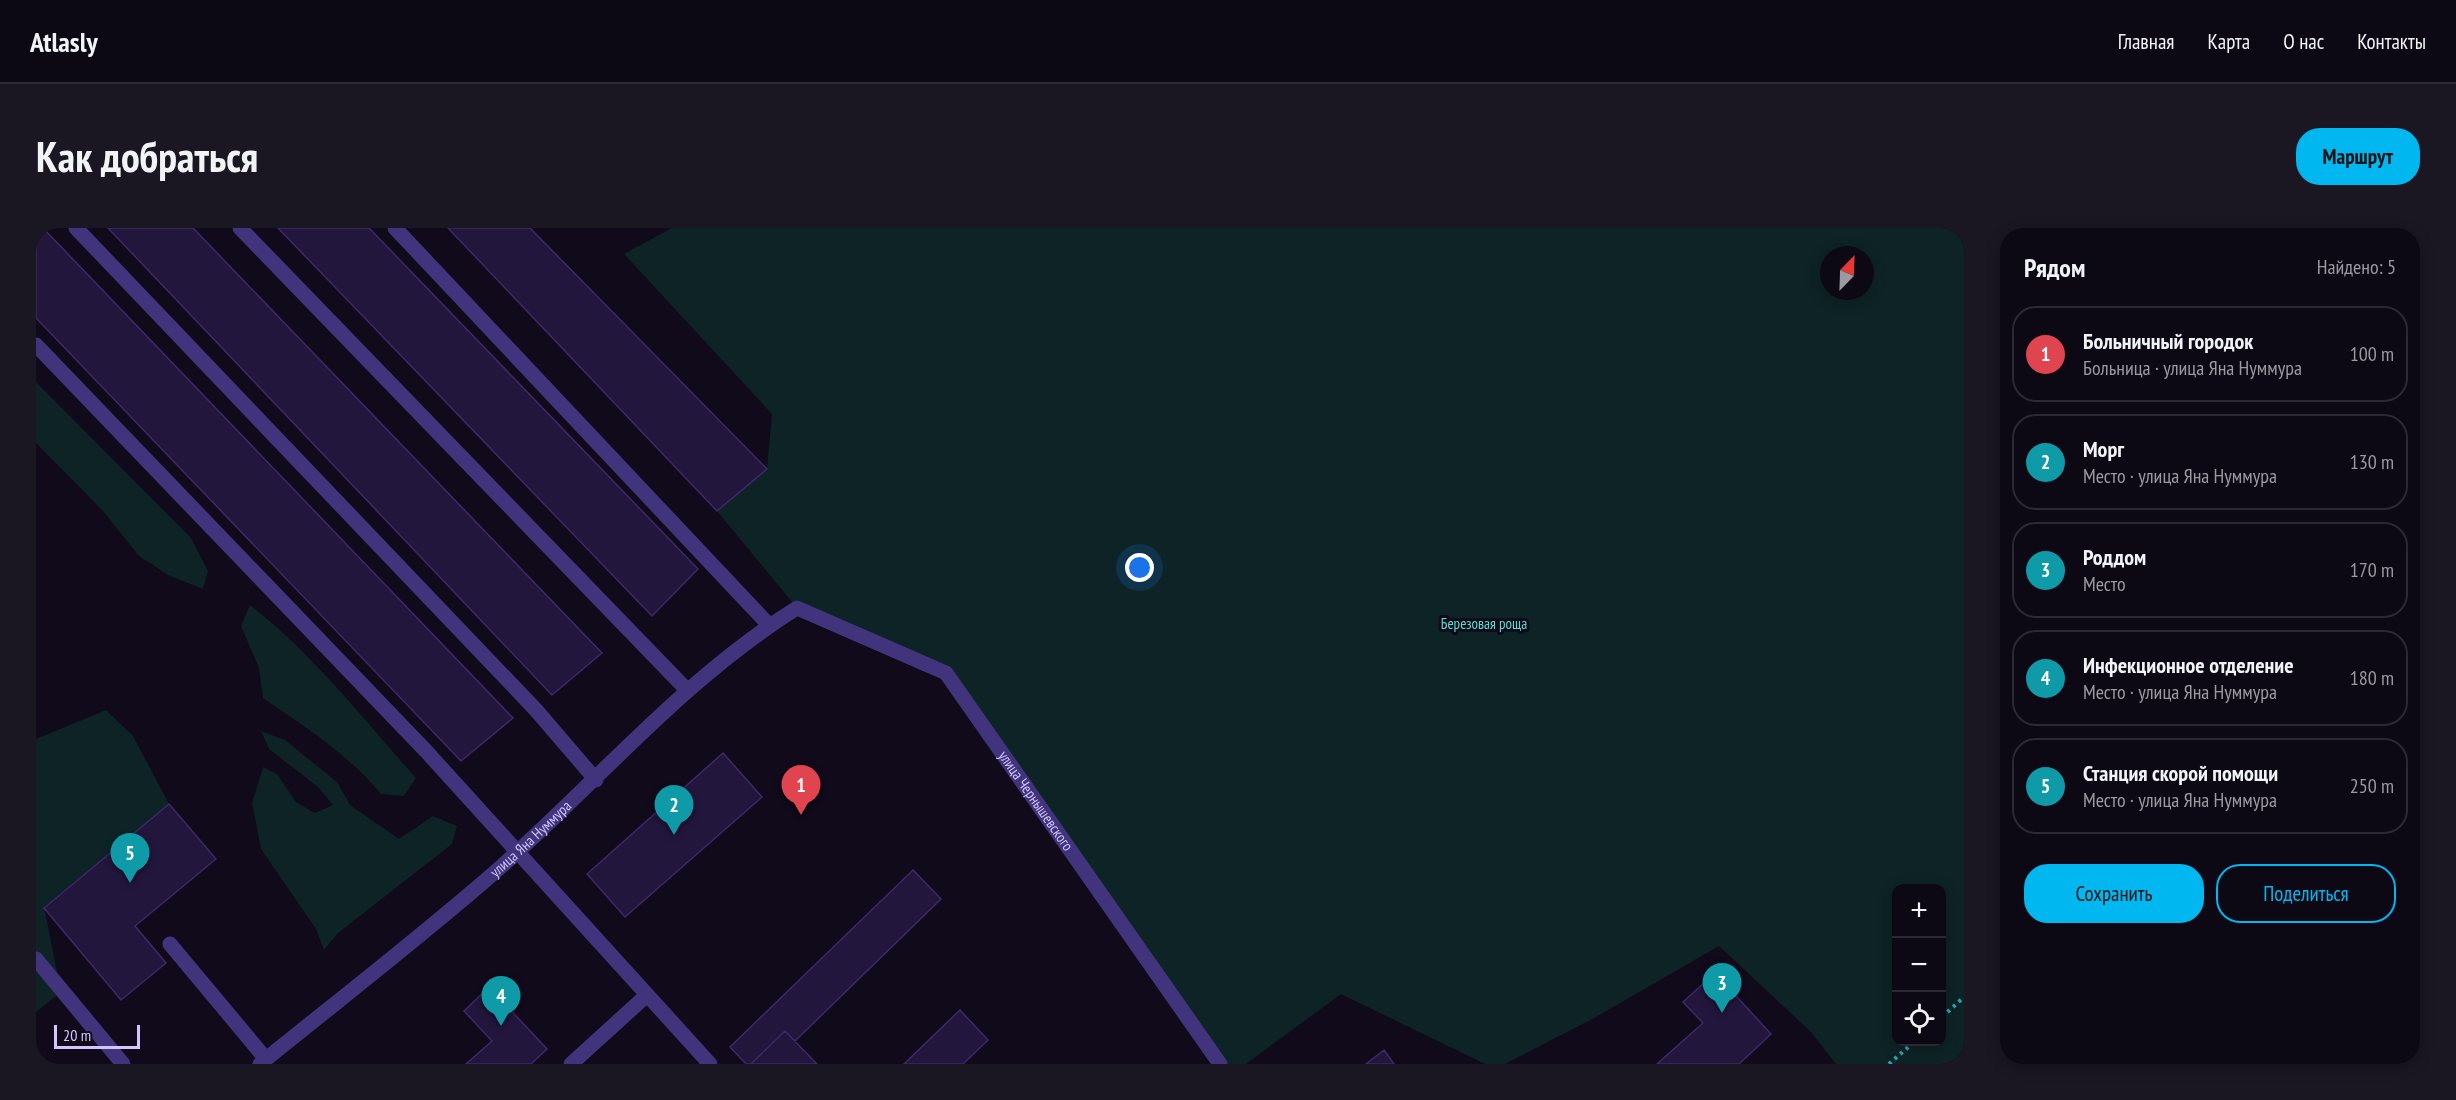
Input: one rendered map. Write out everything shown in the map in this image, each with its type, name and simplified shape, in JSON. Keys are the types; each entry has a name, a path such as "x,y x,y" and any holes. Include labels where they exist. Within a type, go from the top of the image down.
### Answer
{"street":[{"path":"75,228 536,710 596,780"},
{"path":"240,228 687,690"},
{"path":"395,228 769,625"},
{"path":"36,345 86,400 282,600 518,850 710,1064"},
{"name":"улица Яна Нуммура","path":"263,1062 518,850 596,780 687,690 769,625 797,608"},
{"name":"улица Чернышевского","path":"797,608 946,673 1220,1064"},
{"path":"170,944 263,1062"},
{"path":"36,959 123,1064"},
{"path":"571,1064 648,995"}],"path":[{"path":"1946,1013 1964,997"},
{"path":"1888,1064 1908,1046"}],"green space":[{"name":"Березовая роща","path":"672,228 1964,228 1964,1064 1836,1064 1811,1032 1719,946 1596,1017 1505,1064 1485,1064 1341,994 1246,1064 1220,1064 946,673 797,608 717,511 767,469 772,414 624,254"},
{"path":"36,382 191,538 208,571 203,589 168,575 139,556 103,511 36,443"},
{"path":"250,605 316,665 416,778 404,796 381,794 355,766 263,698 259,668 241,626"},
{"path":"106,710 133,736 169,804 44,907 61,992 36,1012 36,739"},
{"path":"261,731 285,740 337,782 350,805 399,839 433,816 457,826 452,844 338,933 324,950 316,929 261,849 252,803 263,767 277,774 296,802 315,813 333,805 318,787 269,749"}],"building":[{"path":"36,228 43,228 513,718 461,761 36,318"},
{"path":"108,228 193,228 602,653 552,695"},
{"path":"278,228 369,228 698,569 652,616"},
{"path":"448,228 530,228 767,469 717,511"},
{"path":"723,753 762,797 625,917 587,874"},
{"path":"169,804 216,859 135,926 166,963 121,1000 44,908"},
{"path":"913,870 941,899 795,1041 785,1031 751,1064 746,1064 730,1047"},
{"path":"1715,973 1771,1034 1739,1064 1657,1064 1703,1023 1683,1002"},
{"path":"489,987 547,1049 531,1064 466,1064 492,1041 464,1011"},
{"path":"960,1010 988,1040 963,1064 904,1064"},
{"path":"785,1031 817,1064 751,1064"},
{"path":"1384,1050 1394,1064 1366,1064"}],"place":[{"name":"Больничный городок","path":"801,815"},
{"name":"Морг","path":"674,835"},
{"name":"Станция скорой помощи","path":"130,883"},
{"name":"Роддом","path":"1722,1013"},
{"name":"Инфекционное отделение","path":"501,1026"}]}
